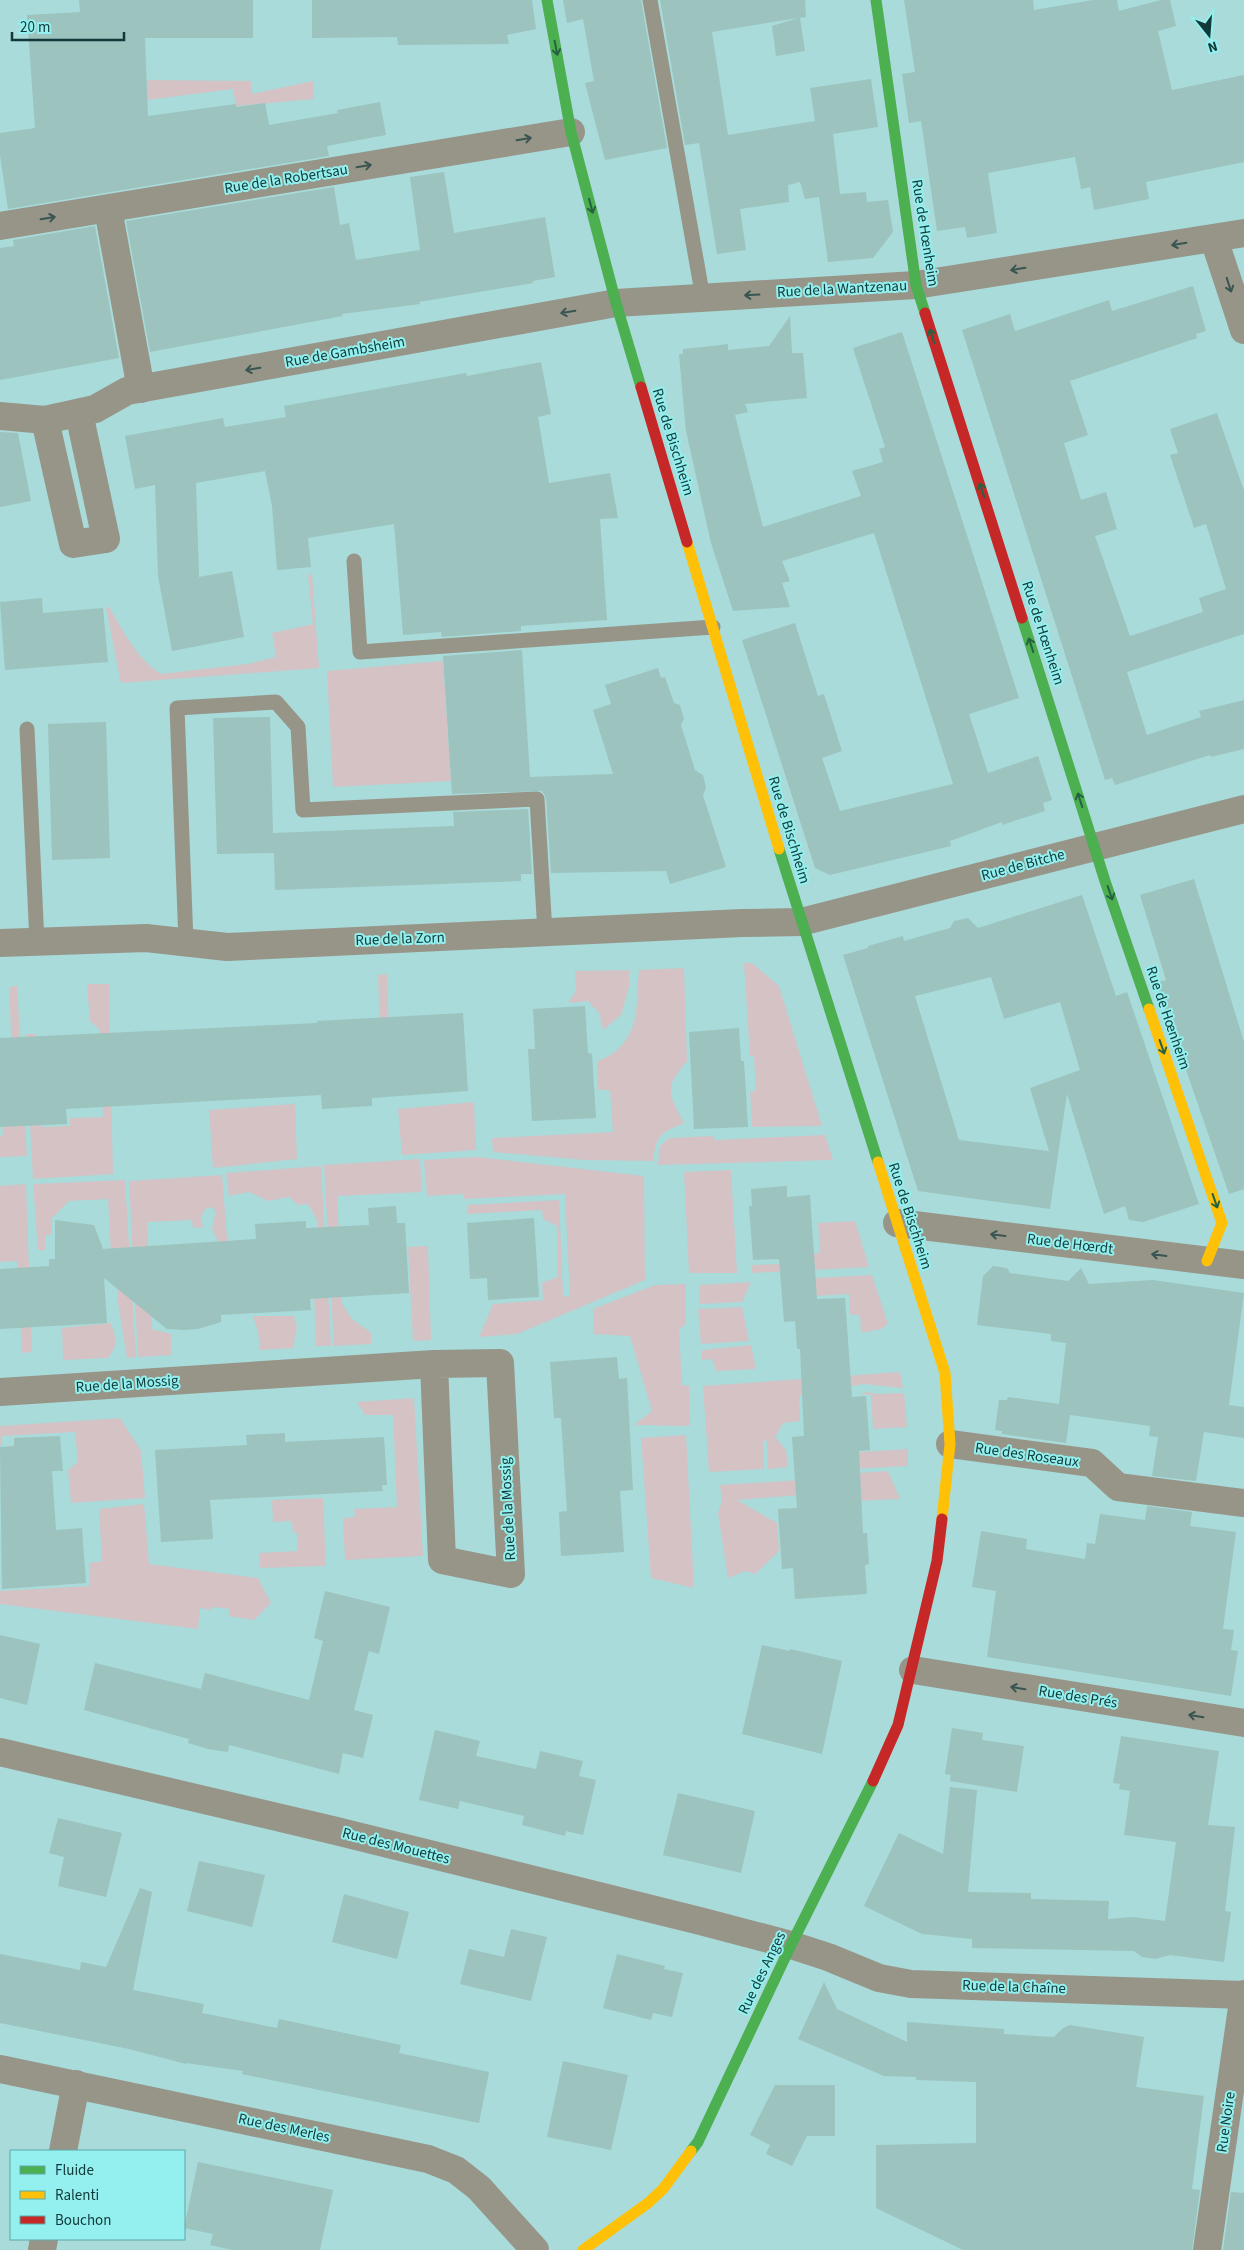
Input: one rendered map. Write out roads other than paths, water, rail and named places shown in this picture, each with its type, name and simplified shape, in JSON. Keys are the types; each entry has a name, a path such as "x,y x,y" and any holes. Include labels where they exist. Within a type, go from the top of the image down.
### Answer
{"street":[{"name":"Rue de Bischheim","path":"546,0 571,132 616,303 801,922 945,1373 950,1444 937,1561 913,1670"},
{"name":"Rue de Hœnheim","path":"876,0 916,285 1095,847 1222,1223 1207,1261"},
{"name":"Rue de la Robertsau","path":"0,226 571,132"},
{"path":"108,209 142,389"},
{"name":"Rue de la Wantzenau","path":"616,303 916,285 1244,233"},
{"path":"1214,239 1244,330"},
{"name":"Rue de Gambsheim","path":"0,416 45,420 95,409 128,391 616,303"},
{"path":"45,420 73,544 106,539 78,413"},
{"name":"Rue de Bitche","path":"801,922 1244,809"},
{"name":"Rue de la Zorn","path":"0,943 146,938 227,947 742,923 801,922"},
{"name":"Rue de Hœrdt","path":"897,1223 1244,1265"},
{"name":"Rue de la Mossig","path":"0,1392 434,1364 500,1363 511,1574 442,1560 434,1364"},
{"name":"Rue des Roseaux","path":"950,1444 1092,1464 1118,1488 1244,1503"},
{"name":"Rue des Prés","path":"913,1670 1244,1723"},
{"name":"Rue des Anges","path":"584,2250 648,2203 663,2189 698,2142 791,1945 872,1784 898,1725 913,1670"},
{"name":"Rue des Mouettes","path":"0,1752 332,1830 791,1945"},
{"name":"Rue de la Chaîne","path":"791,1945 828,1957 879,1978 911,1984 1244,1995"},
{"name":"Rue Noire","path":"1207,2250 1244,1995"},
{"name":"Rue des Merles","path":"0,2069 428,2159 456,2170 479,2188 535,2250"},
{"path":"62,2150 76,2084"}],"lane":[{"path":"650,0 703,298"},
{"path":"354,561 360,652 713,627"},
{"path":"186,942 176,708 276,702 298,728 303,810 537,799 544,933"},
{"path":"27,729 37,942"}]}
